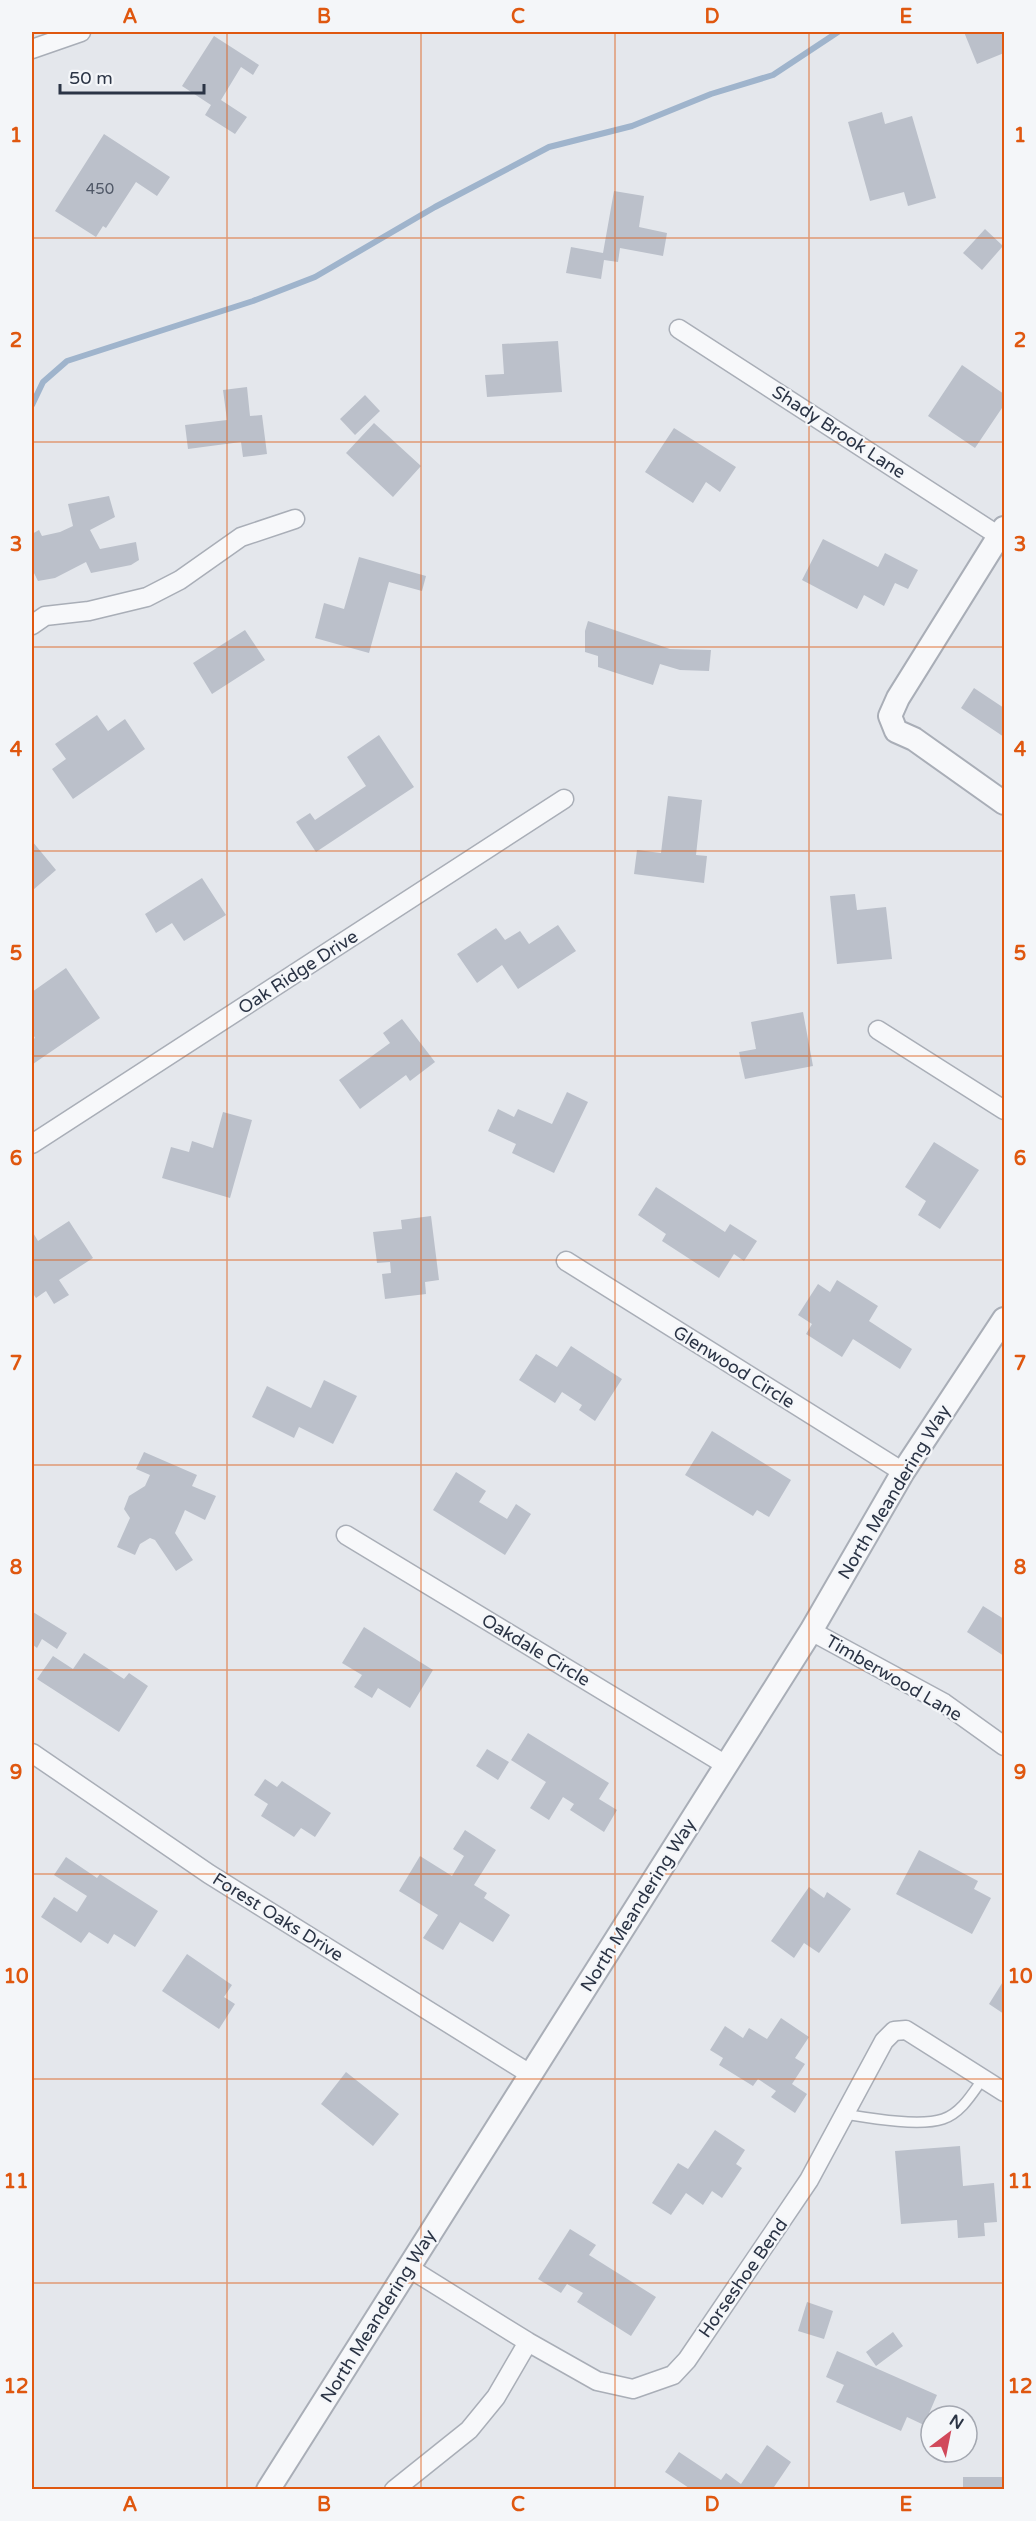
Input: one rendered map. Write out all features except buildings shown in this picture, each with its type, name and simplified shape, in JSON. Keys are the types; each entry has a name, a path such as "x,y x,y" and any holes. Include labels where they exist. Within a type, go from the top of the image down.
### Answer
{"street":[{"path":"32,49 81,32"},
{"name":"Shady Brook Lane","path":"679,328 1002,532"},
{"path":"32,625 45,616 89,611 147,597 180,580 241,537 295,519"},
{"path":"1002,532 898,698 890,716 896,731 914,739 1005,803"},
{"name":"Oak Ridge Drive","path":"32,1144 564,799"},
{"path":"878,1030 1005,1110"},
{"name":"Glenwood Circle","path":"566,1261 903,1472"},
{"name":"North Meandering Way","path":"268,2490 812,1631 903,1472 1005,1319"},
{"name":"Oakdale Circle","path":"346,1535 726,1765"},
{"name":"Timberwood Lane","path":"812,1631 944,1703 1005,1746"},
{"name":"Forest Oaks Drive","path":"32,1753 209,1874 530,2074"},
{"name":"Horseshoe Bend","path":"409,2268 528,2342 597,2381 633,2389 673,2375 687,2360 796,2200 884,2041 894,2031 906,2030 982,2080 1005,2092"},
{"path":"394,2490 469,2430 496,2397 528,2342"}],"lane":[{"path":"844,2114 891,2121 943,2119 964,2104 982,2080"}],"waterway":[{"path":"32,405 43,382 67,361 253,301 315,277 435,207 549,147 632,126 711,94 773,75 838,32"}]}
